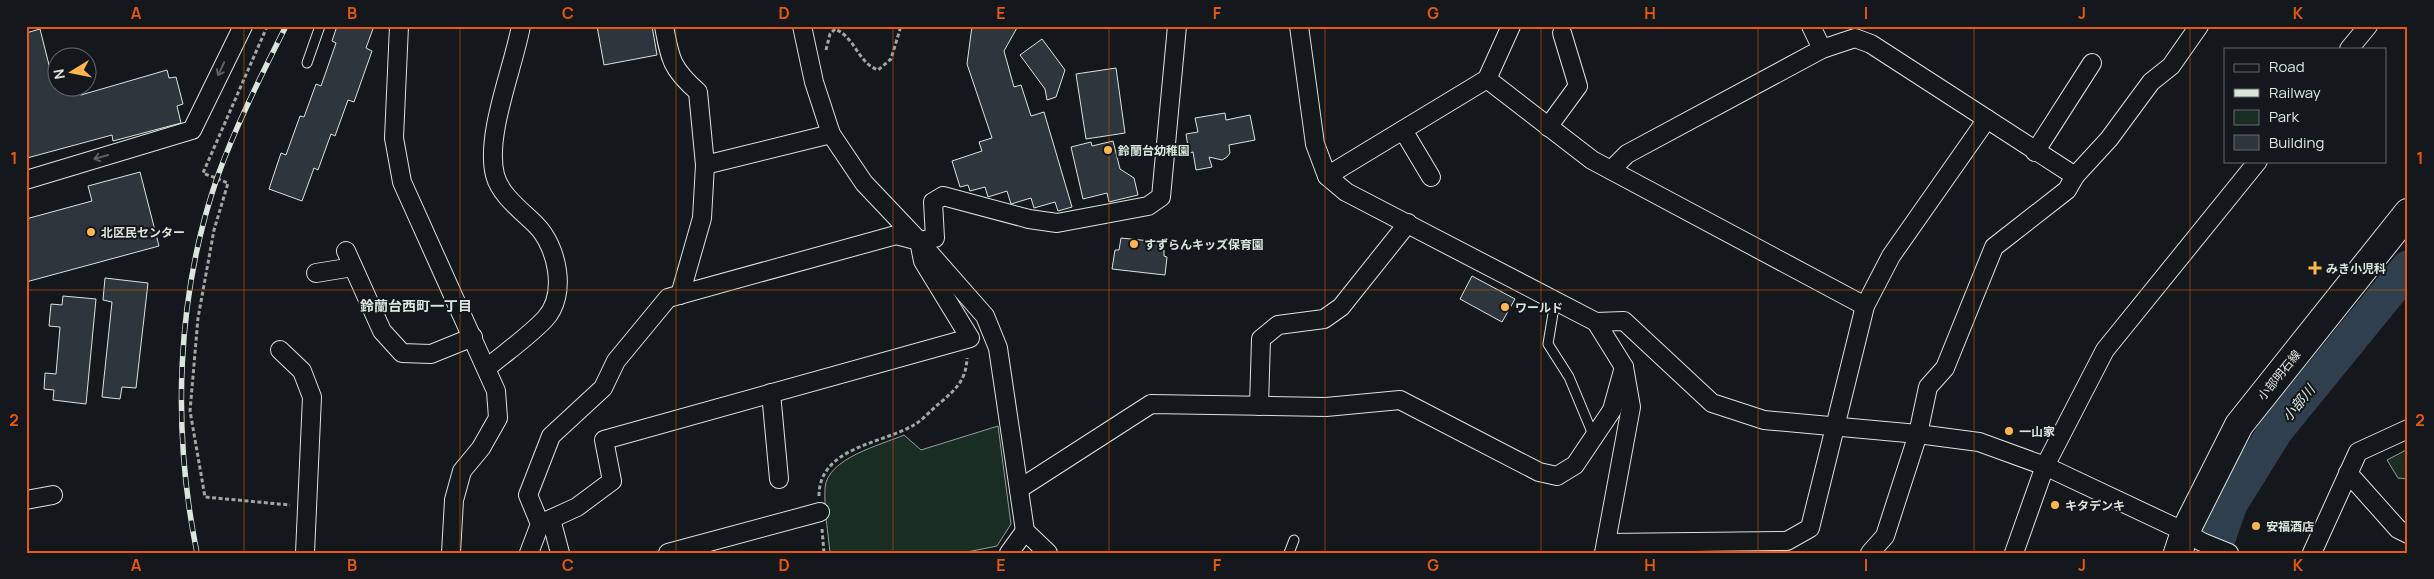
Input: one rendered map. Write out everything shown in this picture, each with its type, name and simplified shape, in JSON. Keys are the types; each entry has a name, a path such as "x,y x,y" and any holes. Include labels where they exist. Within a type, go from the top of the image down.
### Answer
{"main road":[{"name":"小部明石線","path":"2188,542 2239,426 2408,213"}],"street":[{"path":"26,180 192,130 243,26"},
{"path":"399,26 394,138 402,182 487,368 496,392 498,418 481,448 462,471 454,500 451,553"},
{"path":"487,368 546,317 558,292 556,263 547,238 505,194 495,176 494,131 515,57 521,26"},
{"path":"664,26 669,55 679,75 698,92 705,165 702,218 680,294"},
{"path":"802,26 814,82 831,134 864,183 919,241 985,316 998,348 1025,531 1048,553"},
{"path":"560,553 546,521 528,495 551,436 603,388 616,361 668,298 896,235 919,241 935,238 933,202 943,196 1030,219 1058,223 1148,206 1161,196 1177,26"},
{"path":"1298,26 1315,144 1327,176 1346,192 1596,322 1624,321 1712,403 1764,420 1918,434 1979,442 2044,466 2188,542 2229,553"},
{"path":"1327,176 1487,79 1511,26"},
{"path":"1811,26 1822,49"},
{"path":"1870,553 1885,536 1918,434 1928,387 1945,368 1994,247 2067,190 2074,176 2109,139 2151,82 2171,66 2198,26"},
{"path":"2351,48 2368,26"},
{"path":"1548,127 1578,86 1562,33"},
{"path":"1611,170 1627,154 1822,49 1855,38 1870,44 2074,176"},
{"path":"2035,152 2092,63"},
{"path":"1487,79 1592,160 1865,306"},
{"path":"1596,322 1624,367 1631,407 1605,548 1786,542 1810,528 1865,306 1891,256 1987,119"},
{"path":"1403,130 1431,177"},
{"path":"705,165 831,134"},
{"path":"2014,553 2044,466 2105,350 2257,162"},
{"path":"1259,406 1261,339 1278,325 1324,318 1340,307 1408,223"},
{"path":"529,553 546,521 577,507 612,481 604,440 970,338 923,261 919,241"},
{"path":"316,273 349,259 382,331 402,353 430,354 473,337"},
{"path":"280,350 302,371 312,397 306,553"},
{"path":"1019,489 1151,404 1326,407 1400,400 1539,472 1557,476 1575,465 1612,410 1624,367"},
{"path":"771,393 779,479"},
{"path":"2312,553 2358,452 2408,430"},
{"path":"2348,473 2398,529 2408,534"},
{"path":"26,500 53,495"},
{"path":"668,553 820,512"},
{"path":"1009,553 1025,531"}],"lane":[{"path":"307,63 320,26"},
{"path":"1555,301 1548,344 1569,377 1594,437"},
{"path":"1289,553 1294,540"}],"path":[{"path":"265,26 266,29 204,173 228,184 214,230 198,318 190,411 205,497 308,506"},
{"path":"814,82 821,72 830,34 836,29 846,34 868,66 878,70 891,59 902,26"},
{"path":"820,512 819,487 827,468 842,455 914,424 955,390 966,373 970,338"}],"green space":[{"path":"998,426 1011,524 997,546 962,553 830,553 825,488 828,478 835,468 869,448 904,435 921,450"},
{"path":"2408,449 2408,479 2398,478 2387,460"}],"building":[{"path":"337,26 374,26 366,48 372,51 354,102 348,100 335,136 331,134 318,170 314,168 302,201 269,189 281,153 286,155 300,116 304,117 316,84 321,86 336,43 332,41"},
{"path":"597,26 652,26 657,55 604,65"},
{"path":"972,26 1018,26 1004,51 1014,87 1021,85 1031,116 1044,112 1072,207 1058,211 1055,202 1034,208 1031,198 1011,204 1007,191 988,197 985,187 970,191 968,185 960,187 952,161 982,151 979,142 992,138 967,64"},
{"path":"40,29 48,61 48,98 98,98 98,90 167,70 169,78 176,77 183,104 177,106 181,123 113,141 112,135 27,158 26,33"},
{"path":"1042,39 1065,70 1056,97 1047,100 1045,89 1020,55"},
{"path":"1116,68 1125,133 1086,139 1076,74"},
{"path":"1225,113 1226,120 1250,115 1255,140 1229,145 1230,153 1227,157 1222,160 1209,157 1212,167 1196,170 1193,152 1189,153 1186,134 1198,132 1195,118"},
{"path":"1113,141 1120,169 1134,178 1138,195 1109,202 1107,193 1083,199 1071,147 1091,142 1092,146"},
{"name":"北区民センター","path":"140,172 159,246 26,282 26,219 92,201 88,186"},
{"path":"1121,238 1160,242 1159,250 1164,250 1164,256 1167,257 1165,275 1112,269 1115,250 1119,250"},
{"path":"1472,276 1515,299 1502,322 1460,299"},
{"path":"105,278 148,283 136,388 122,387 120,399 102,397 112,302 103,300"},
{"path":"63,296 96,299 86,404 53,400 54,390 44,389 45,373 56,374 60,327 49,326 51,304 62,305"}],"waterway":[{"name":"小部川","path":"2213,553 2230,504 2276,430 2408,268"}],"railway":[{"path":"197,553 189,506 182,412 182,364 193,270 203,223 224,158 249,101 286,26"}],"place":[{"name":"鈴蘭台幼稚園","path":"1108,150"},
{"name":"北区民センター","path":"91,232"},
{"name":"すずらんキッズ保育園","path":"1134,244"},
{"name":"みき小児科","path":"2315,268"},
{"name":"ワールド","path":"1505,307"},
{"name":"一山家","path":"2009,431"},
{"name":"キタデンキ","path":"2055,505"},
{"name":"安福酒店","path":"2256,526"}],"district":[{"name":"鈴蘭台西町一丁目","path":"416,305"}]}
